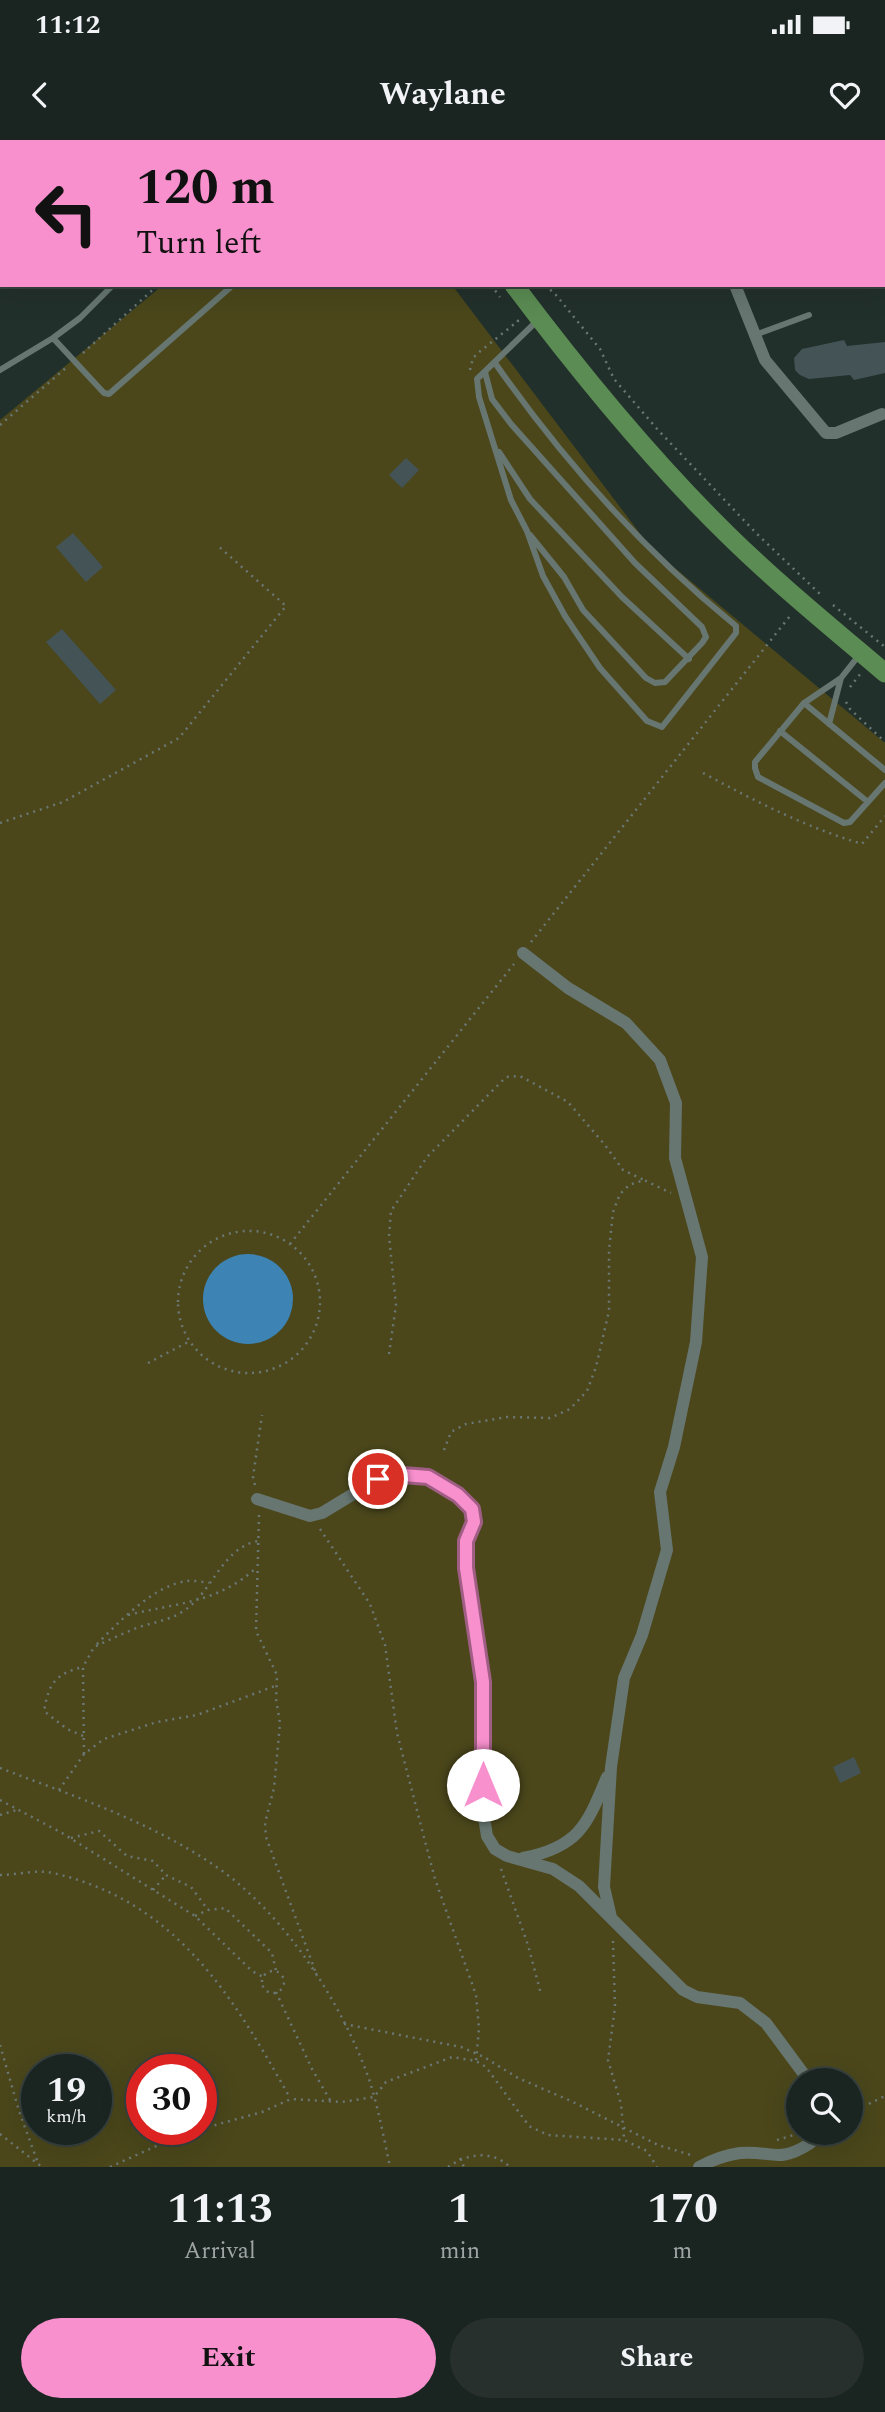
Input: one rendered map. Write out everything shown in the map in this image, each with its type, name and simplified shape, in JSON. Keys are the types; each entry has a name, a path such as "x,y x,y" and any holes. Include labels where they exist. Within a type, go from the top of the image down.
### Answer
{"main road":[{"path":"515,287 608,405 712,519 862,653 877,676"}],"street":[{"path":"736,287 765,360 826,433 836,433 882,414"},
{"path":"523,953 568,988 626,1023 660,1060 676,1103 675,1158 702,1257 696,1342 674,1447 660,1492 667,1550 642,1635 624,1678 611,1767 604,1887 611,1916"},
{"path":"257,1499 310,1516 322,1513 378,1479 403,1475 428,1477 458,1495 472,1509 474,1522 466,1541 466,1568 483,1682 483,1811 486,1836 495,1849 506,1856 553,1869 571,1880 611,1916 682,1990 697,1997 740,2003 766,2023 799,2068"},
{"path":"521,1859 557,1849 578,1833 590,1818 611,1767"},
{"path":"696,2161 743,2153 783,2156 807,2145"}],"lane":[{"path":"0,370 80,318 111,287"},
{"path":"53,338 104,393 109,394 231,287"},
{"path":"755,335 809,315"},
{"path":"495,363 535,420 642,540 736,626 736,633 667,723 659,727 646,720 600,668 565,616 543,576 527,531 511,500 480,397 477,379 539,319"},
{"path":"485,372 492,399 511,424 635,563 702,626 706,637 689,659 665,682 655,683 646,678 583,610 564,577 527,531"},
{"path":"496,448 530,499 622,597 689,659"},
{"path":"862,653 841,678 804,703 755,762 755,768 758,777 844,824 850,822 885,783"},
{"path":"829,724 841,678"},
{"path":"804,703 885,770"},
{"path":"780,731 868,802"}],"path":[{"path":"547,287 600,349 614,379 701,475 800,575 885,647"},
{"path":"0,823 63,802 179,738 286,606 217,545"},
{"path":"290,1244 793,613"},
{"path":"847,690 862,672 877,676"},
{"path":"845,695 850,709 885,743"},
{"path":"704,773 774,811 821,831 862,844 885,816"},
{"path":"388,1354 396,1305 389,1236 391,1211 426,1157 506,1077 520,1076 568,1102 623,1170 687,1201"},
{"path":"444,1450 452,1432 466,1424 507,1417 550,1418 570,1409 587,1391 596,1367 609,1311 609,1250 613,1212 620,1194 629,1185 644,1180"},
{"path":"246,1231 269,1234 290,1244 307,1260 318,1281 321,1305 316,1328 304,1348 286,1364 264,1373 240,1373 218,1367 199,1353 190,1341 178,1312 179,1288 187,1266 202,1248 223,1236 246,1231"},
{"path":"148,1363 190,1341"},
{"path":"262,1415 253,1477 259,1541 256,1631 277,1675 275,1686 280,1723 274,1788 265,1822 266,1837 320,1981"},
{"path":"310,1516 370,1604 385,1646 397,1733 435,1879 477,1995 477,2061"},
{"path":"94,1647 184,1611 198,1599 239,1549 245,1544 259,1541"},
{"path":"128,1615 209,1598 229,1589 257,1567"},
{"path":"84,1754 83,1667 94,1647 145,1600 187,1580 209,1583"},
{"path":"83,1667 65,1671 48,1689 44,1711 67,1729 84,1736"},
{"path":"59,1790 84,1754 104,1739 157,1722 197,1715 275,1686"},
{"path":"0,1768 59,1790 160,1834 224,1873 271,1915 320,1981 362,2062 374,2097 389,2165 384,2167"},
{"path":"0,1800 71,1839 195,1916 253,1971 263,1977"},
{"path":"0,1815 20,1809"},
{"path":"71,1839 99,1831 127,1856 153,1861 166,1875 191,1887 208,1910"},
{"path":"495,1849 528,1945 541,1994"},
{"path":"0,1875 51,1872 110,1891 159,1921 196,1955 226,1993 261,2045 291,2099"},
{"path":"153,1890 166,1875"},
{"path":"195,1916 208,1910 225,1908 272,1954 276,1971"},
{"path":"611,1916 615,1963 614,2007 608,2060 621,2104 624,2140"},
{"path":"276,1971 282,1975 282,1989 276,1992 266,1990 262,1984 263,1977 267,1972 276,1971"},
{"path":"276,1992 312,2069 330,2100"},
{"path":"344,2024 439,2041 477,2054 506,2072 696,2161"},
{"path":"0,2045 19,2111 38,2163"},
{"path":"217,2124 262,2112 291,2099 342,2102 374,2097 386,2082 452,2057 477,2061 486,2067 529,2126 548,2136 624,2140 647,2151 657,2167"},
{"path":"863,2107 885,2096"},
{"path":"0,2134 42,2167"},
{"path":"768,2142 786,2137"},
{"path":"110,2167 159,2145"},
{"path":"448,2167 460,2158 476,2155 491,2156 510,2167"},
{"path":"460,2158 464,2167"}],"shaded area":[{"path":"161,287 454,287 651,548 885,743 885,2167 0,2167 0,420"}],"water":[{"path":"248,1254 265,1258 280,1267 289,1282 293,1299 289,1316 280,1331 265,1340 248,1344 231,1340 216,1331 207,1316 203,1299 207,1282 216,1267 231,1258"}],"building":[{"path":"844,340 847,346 885,342 885,373 854,380 850,375 809,379 795,370 794,358 802,349"},
{"path":"406,458 419,470 402,488 389,475"},
{"path":"73,533 103,567 86,582 56,547"},
{"path":"62,629 116,690 100,704 46,642"},
{"path":"854,1757 861,1773 840,1783 833,1767"}],"route":[{"path":"378,1479 403,1475 428,1477 458,1495 472,1509 474,1522 466,1541 466,1568 483,1682 483,1785"}]}
